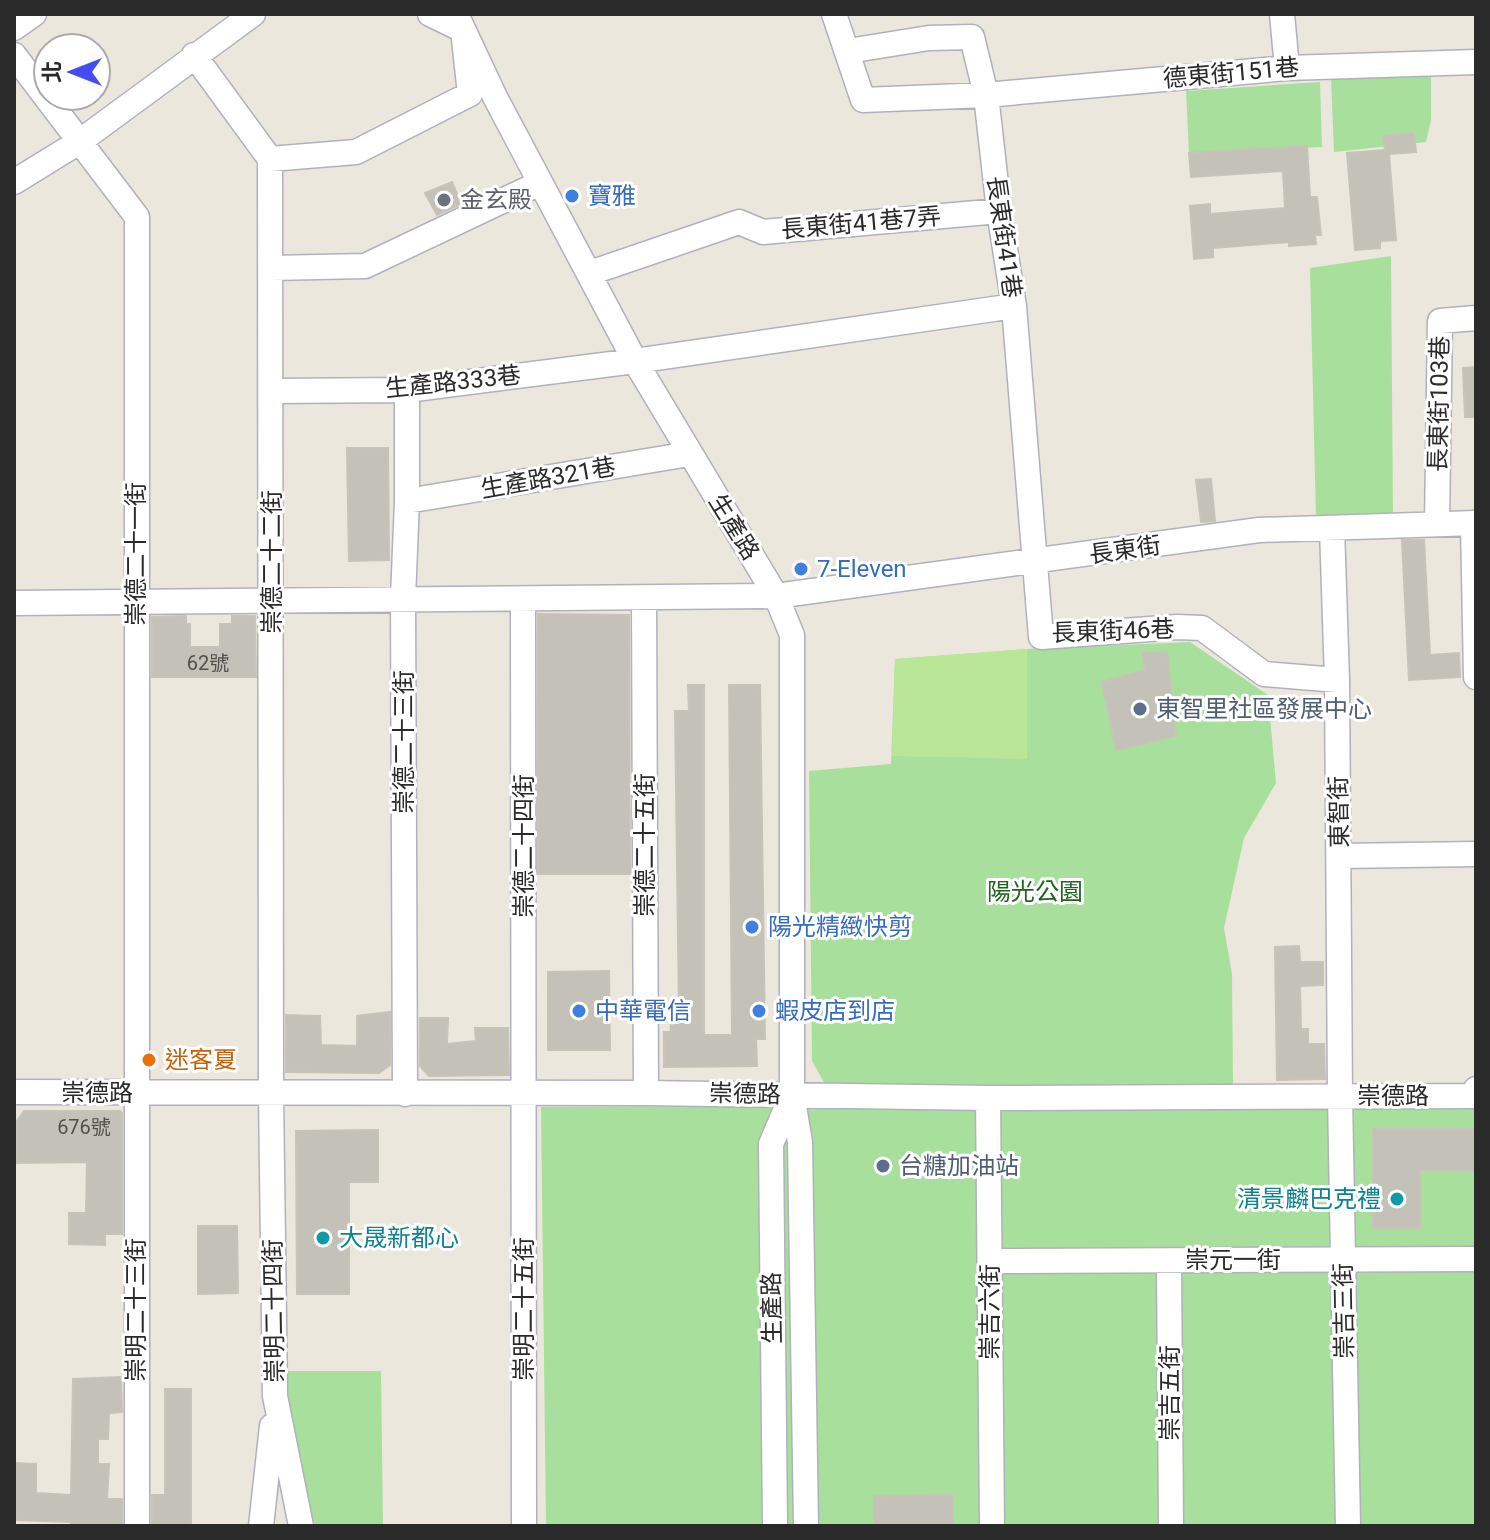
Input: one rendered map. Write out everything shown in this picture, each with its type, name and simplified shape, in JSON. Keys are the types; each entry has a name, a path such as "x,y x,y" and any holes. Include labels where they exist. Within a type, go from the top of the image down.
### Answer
{"street":[{"path":"14,28 34,14"},
{"path":"14,182 79,142 253,14"},
{"path":"194,55 270,159 356,152 470,94 459,22 430,14"},
{"path":"834,14 848,51"},
{"path":"1282,14 1287,68"},
{"name":"生產路","path":"459,22 635,361 776,596 792,635 792,1095 800,1142 806,1526"},
{"name":"長東街41巷","path":"848,51 928,26 972,37 986,95 1014,306 1037,562"},
{"name":"德東街151巷","path":"848,51 863,100 986,95 1287,68 1476,62"},
{"name":"崇德二十一街","path":"14,55 137,217 136,1093"},
{"name":"崇德二十二街","path":"270,159 271,1093"},
{"path":"271,268 365,266 540,183"},
{"name":"長東街41巷7弄","path":"590,273 739,222 763,232 999,211"},
{"name":"生產路333巷","path":"271,391 407,390 635,361 1014,306"},
{"name":"長東街103巷","path":"1437,523 1440,321 1476,318"},
{"name":"崇德二十三街","path":"405,1094 403,598 407,390"},
{"name":"生產路321巷","path":"407,501 689,454"},
{"path":"1475,523 1476,677"},
{"name":"長東街","path":"14,603 776,596 1259,530 1475,523"},
{"name":"東智街","path":"1332,528 1337,680 1340,1096"},
{"name":"長東街46巷","path":"1037,562 1041,637 1202,628 1264,674 1337,680"},
{"name":"崇德二十五街","path":"644,598 646,1093"},
{"name":"崇德二十四街","path":"523,599 525,1093"},
{"path":"1339,856 1476,854"},
{"path":"1476,1089 1476,1096"},
{"name":"崇德路","path":"14,1092 646,1093 988,1098 1476,1096"},
{"name":"崇明二十三街","path":"136,1093 137,1526"},
{"name":"崇明二十四街","path":"271,1093 275,1396 301,1526"},
{"name":"崇明二十五街","path":"524,1526 525,1093"},
{"name":"生產路","path":"775,1526 771,1144 792,1095"},
{"name":"崇吉三街","path":"1340,1096 1348,1526"},
{"name":"崇吉六街","path":"988,1098 992,1526"},
{"name":"崇元一街","path":"990,1261 1476,1259"},
{"name":"崇吉五街","path":"1169,1261 1171,1526"},
{"path":"261,1526 275,1396"}],"green space":[{"path":"1431,72 1431,120 1426,142 1334,152 1331,79"},
{"path":"1320,82 1322,147 1189,154 1186,91"},
{"path":"1391,256 1393,518 1316,519 1310,268"},
{"name":"陽光公園","path":"1190,642 1268,695 1276,783 1244,838 1224,928 1232,974 1233,1086 825,1084 812,1061 809,771 891,764 895,659"},
{"path":"1027,649 1027,759 892,756 895,659"},
{"path":"1476,1102 1476,1526 546,1526 541,1107"},
{"path":"285,1371 381,1371 383,1526 316,1526 292,1424"}],"building":[{"path":"1414,133 1416,152 1389,154 1396,240 1380,241 1380,248 1355,250 1347,153 1385,150 1383,136"},
{"path":"1307,146 1310,197 1317,197 1321,235 1315,235 1316,244 1289,246 1289,242 1213,248 1213,257 1194,259 1190,206 1210,204 1210,214 1285,208 1283,171 1191,177 1189,153"},
{"name":"金玄殿","path":"452,182 461,204 437,215 425,193"},
{"path":"1476,367 1476,417 1465,417 1463,368"},
{"path":"347,448 388,448 389,560 349,561"},
{"path":"1211,479 1215,521 1201,522 1196,480"},
{"path":"1402,540 1424,540 1430,655 1459,653 1460,677 1409,680"},
{"path":"538,614 629,615 630,874 538,874"},
{"path":"186,616 186,624 190,624 190,647 220,647 220,624 232,624 232,616 255,616 256,677 152,677 152,617"},
{"name":"東智里社區發展中心","path":"1167,652 1176,736 1116,750 1102,682 1145,670 1142,653"},
{"path":"688,685 704,685 704,1035 732,1035 729,685 760,685 765,1039 756,1039 757,1066 664,1067 664,1032 671,1032 670,1013 679,1013 675,711 689,711"},
{"path":"1299,946 1300,962 1323,962 1323,985 1300,986 1301,1029 1308,1029 1308,1044 1324,1044 1325,1079 1277,1080 1275,947"},
{"name":"中華電信","path":"609,971 610,1050 548,1050 548,972"},
{"path":"390,1012 390,1065 379,1073 286,1072 286,1015 320,1016 321,1045 357,1046 357,1016"},
{"path":"420,1018 448,1018 447,1044 476,1041 475,1028 508,1028 509,1075 429,1076 420,1066"},
{"path":"24,1111 122,1113 122,1234 105,1234 105,1245 69,1244 69,1213 86,1213 87,1162 17,1163 17,1121"},
{"name":"清景麟巴克禮","path":"1373,1129 1476,1129 1476,1170 1420,1170 1420,1228 1373,1228"},
{"name":"大晟新都心","path":"378,1130 378,1182 349,1182 349,1294 297,1294 296,1131"},
{"path":"198,1226 237,1226 238,1293 198,1294"},
{"path":"121,1377 122,1412 109,1413 108,1439 98,1439 98,1464 109,1464 107,1499 122,1499 122,1526 71,1526 71,1522 14,1520 14,1463 36,1464 36,1493 71,1495 73,1379"},
{"path":"165,1389 191,1389 191,1526 152,1526 152,1495 165,1495"},
{"path":"952,1495 953,1526 874,1526 874,1496"}],"place":[{"name":"寶雅","path":"572,196"},
{"name":"金玄殿","path":"444,200"},
{"name":"7-Eleven","path":"801,569"},
{"name":"東智里社區發展中心","path":"1140,709"},
{"name":"陽光精緻快剪","path":"752,927"},
{"name":"中華電信","path":"579,1011"},
{"name":"蝦皮店到店","path":"759,1011"},
{"name":"迷客夏","path":"149,1060"},
{"name":"台糖加油站","path":"883,1166"},
{"name":"清景麟巴克禮","path":"1397,1199"},
{"name":"大晟新都心","path":"323,1238"}]}
